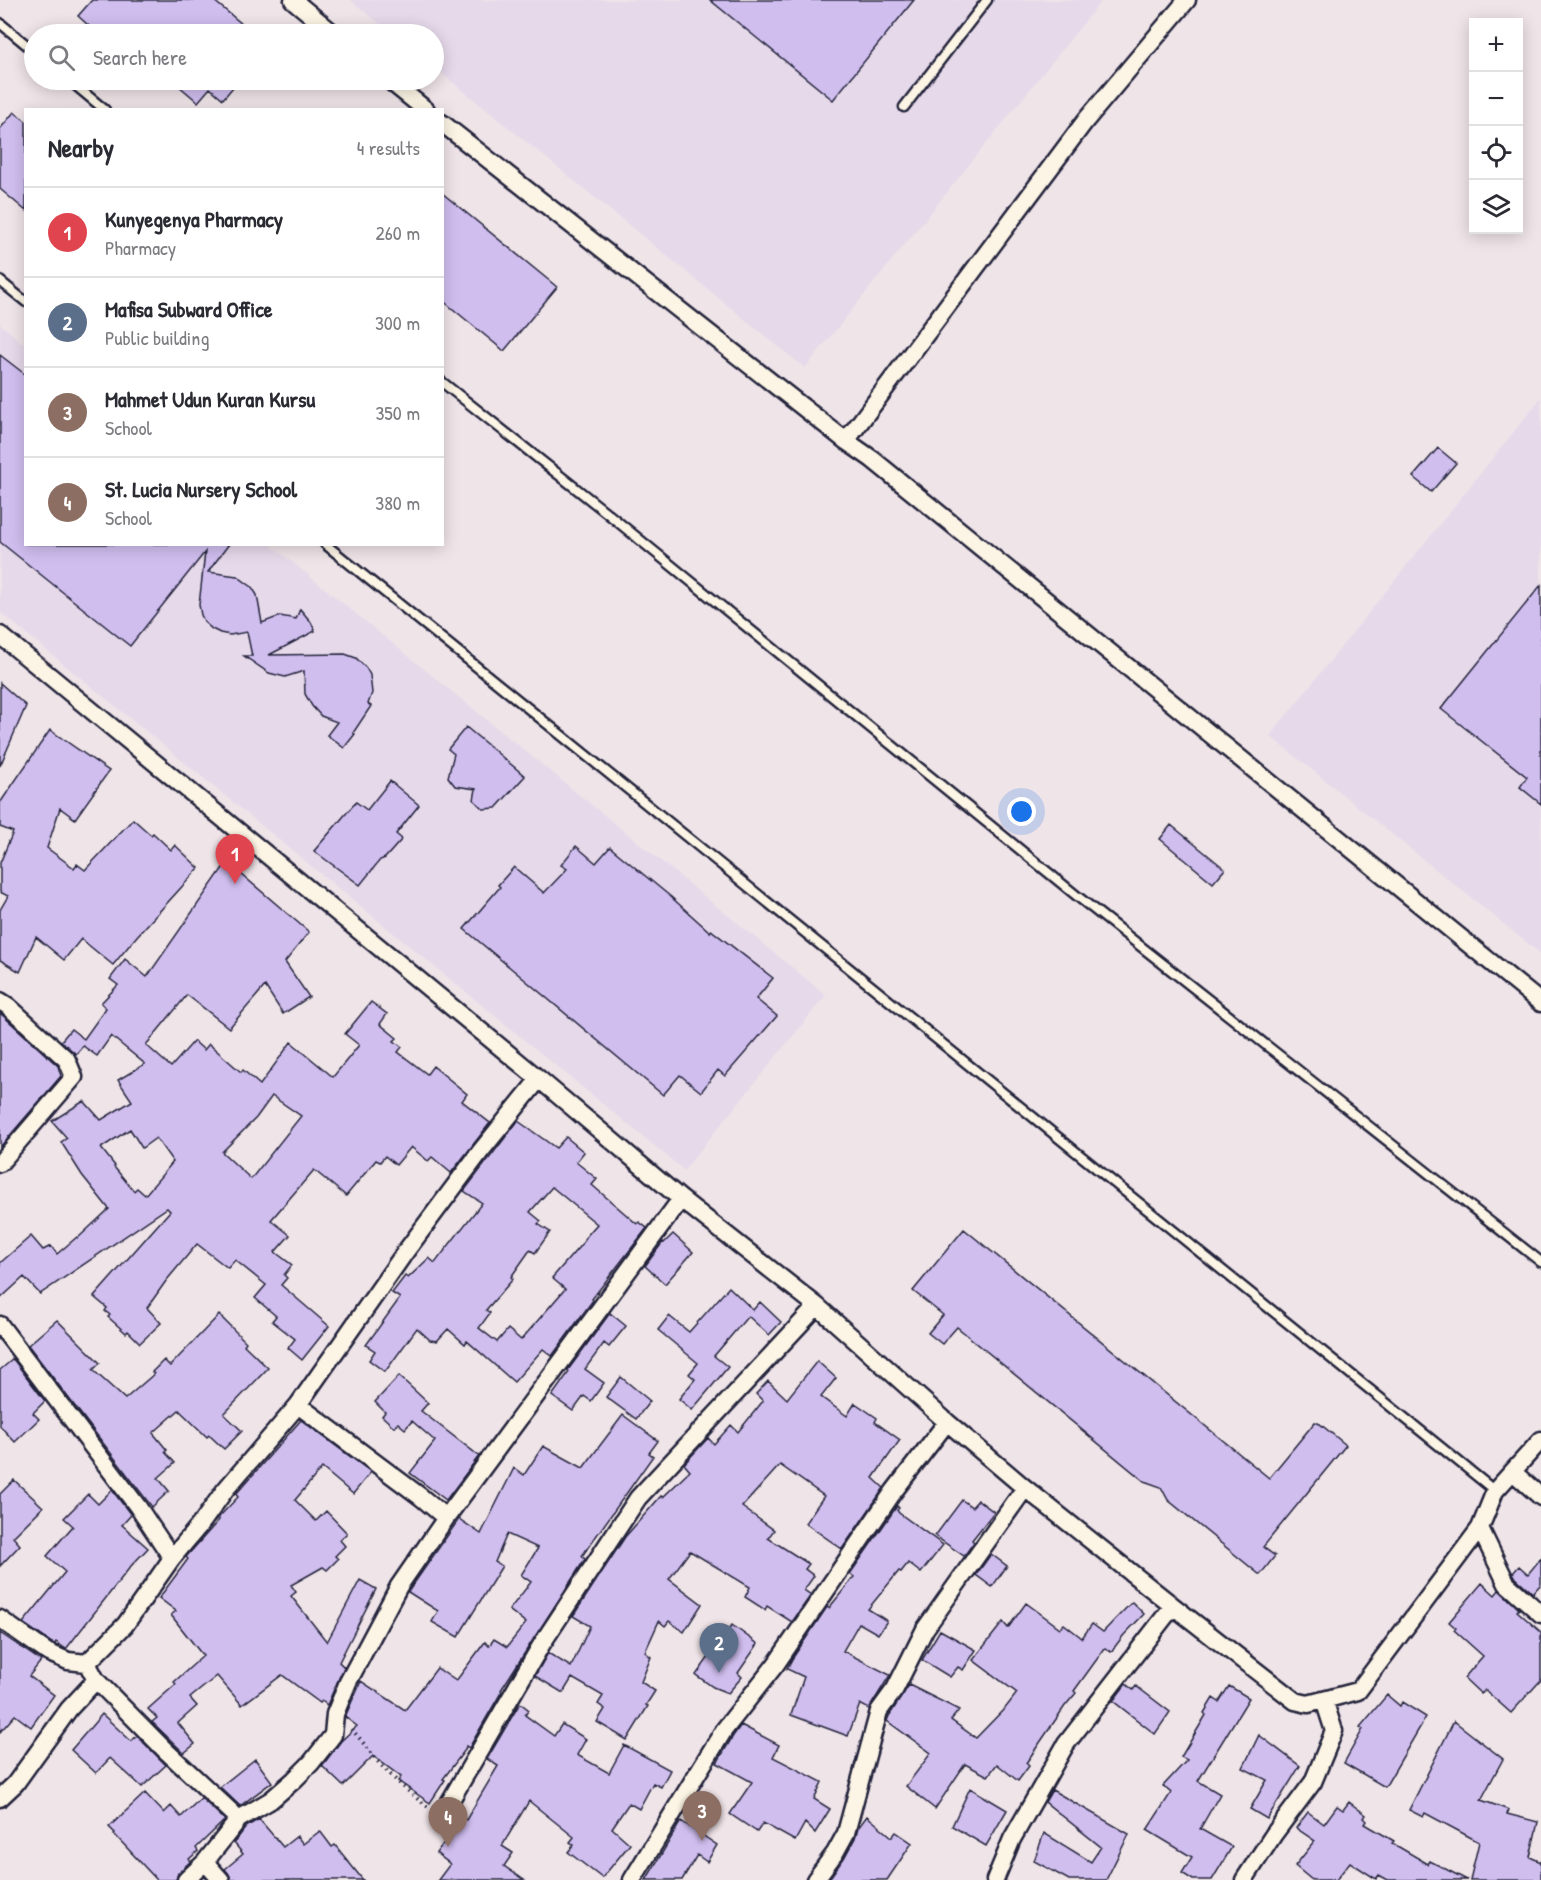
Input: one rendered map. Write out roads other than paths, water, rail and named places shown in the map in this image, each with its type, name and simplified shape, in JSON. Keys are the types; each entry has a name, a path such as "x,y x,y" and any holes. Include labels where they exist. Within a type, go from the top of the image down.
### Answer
{"street":[{"path":"293,0 322,24"},
{"path":"846,441 1086,120 1187,0"},
{"path":"401,90 424,108"},
{"path":"444,125 846,441 872,459 1541,1003"},
{"path":"0,635 539,1079 681,1199 817,1306 1025,1488 1295,1701 1308,1704 1358,1691 1480,1528 1496,1491 1541,1440"},
{"path":"0,1001 67,1060 74,1077 0,1163"},
{"path":"87,1663 125,1625 172,1558 225,1490 298,1405 406,1251 480,1152 539,1079"},
{"path":"186,1880 205,1862 239,1819 271,1800 311,1763 333,1735 335,1714 348,1682 399,1586 446,1518 681,1199"},
{"path":"442,1815 543,1642 638,1497 817,1306"},
{"path":"0,1325 138,1507 172,1558"},
{"path":"298,1405 446,1518"},
{"path":"632,1880 724,1730 776,1664 894,1491 947,1422"},
{"path":"1514,1472 1541,1497"},
{"path":"814,1880 835,1853 846,1833 879,1711 895,1689 925,1629 1025,1488"},
{"path":"1480,1528 1507,1584 1541,1614"},
{"path":"995,1880 1012,1839 1066,1744 1173,1606"},
{"path":"0,1619 47,1652 68,1661 87,1663"},
{"path":"87,1663 96,1680 165,1750 239,1819"},
{"path":"0,1798 15,1784 69,1709 96,1680"},
{"path":"1244,1880 1274,1834 1313,1782 1334,1731 1324,1700"},
{"path":"205,1862 221,1880"}],"lane":[{"path":"904,107 987,0"},
{"path":"0,23 24,43"},
{"path":"81,90 103,108"},
{"path":"0,281 24,300"},
{"path":"444,384 607,513 1077,896 1541,1262"},
{"path":"327,546 1496,1491"}],"place":[{"name":"Kunyegenya Pharmacy","path":"235,884"},
{"name":"Mafisa Subward Office","path":"719,1673"},
{"name":"Mahmet Udun Kuran Kursu","path":"702,1841"},
{"name":"St. Lucia Nursery School","path":"448,1847"}]}
